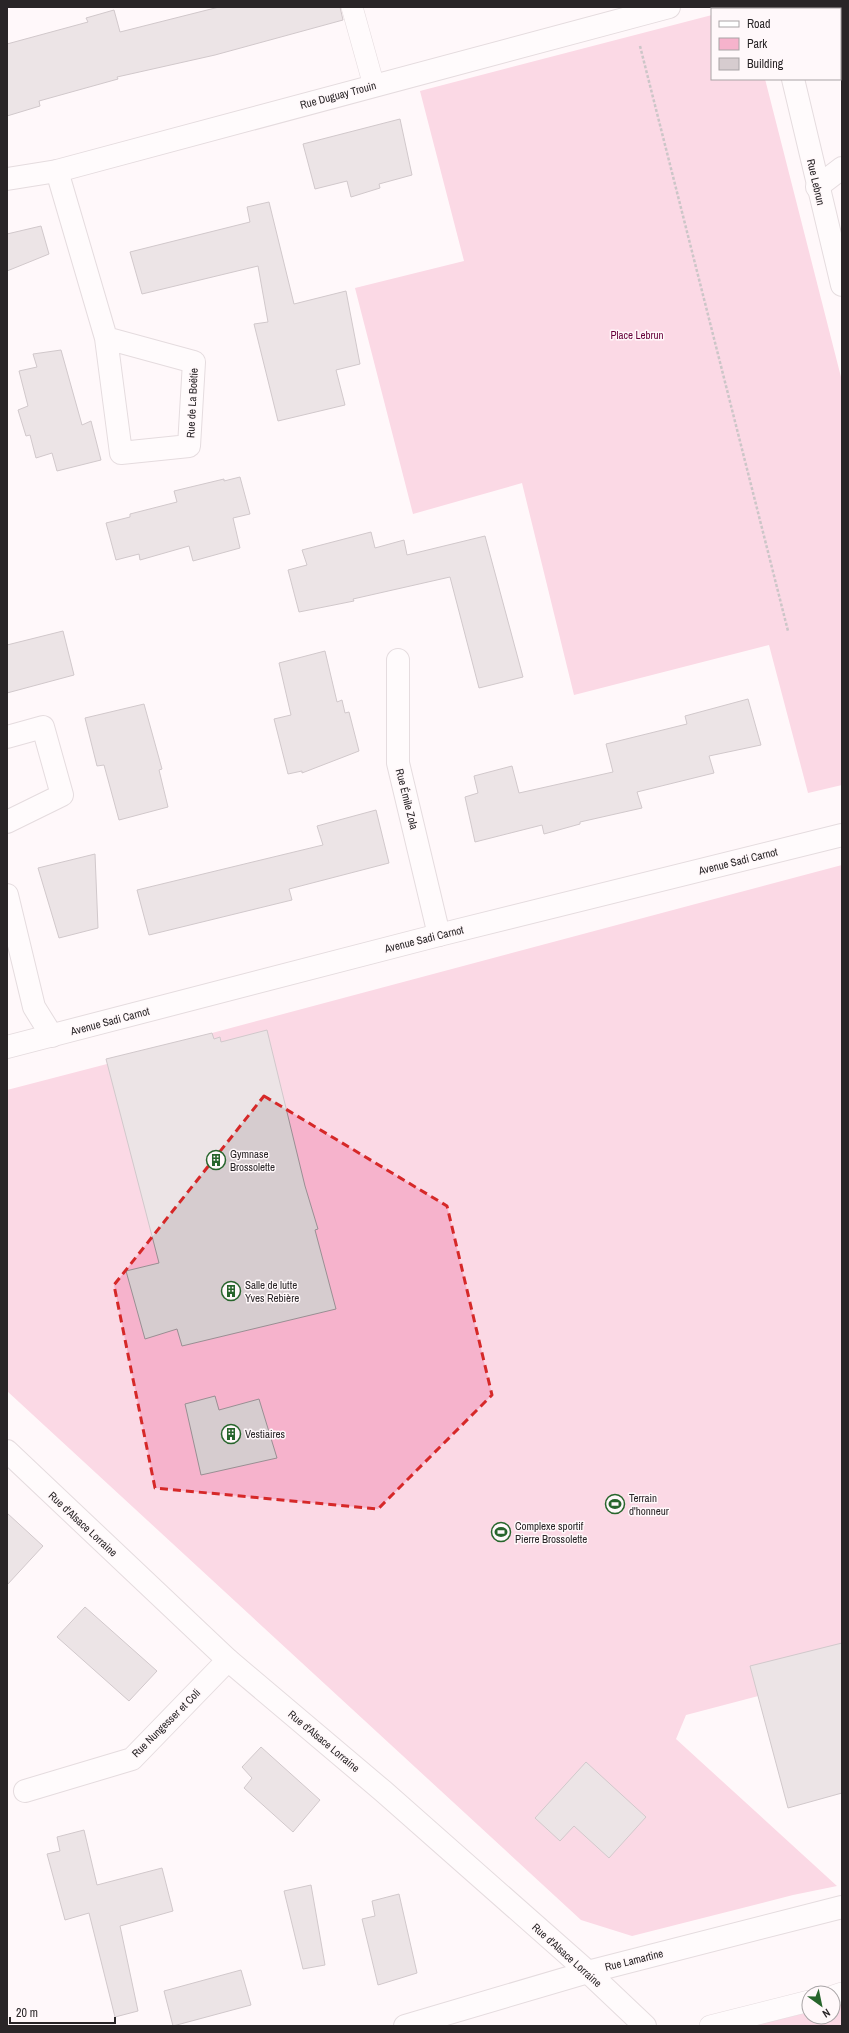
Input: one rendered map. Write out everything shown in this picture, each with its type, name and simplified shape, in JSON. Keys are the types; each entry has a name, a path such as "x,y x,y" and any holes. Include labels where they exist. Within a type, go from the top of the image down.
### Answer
{"street":[{"name":"Rue Duguay Trouin","path":"7,179 57,171 669,7"},
{"name":"Rue Lebrun","path":"793,80 817,187 842,285"},
{"path":"817,187 842,168"},
{"name":"Rue de La Boëtie","path":"57,171 106,338 121,452 189,446 194,362 106,338"},
{"name":"Rue Émile Zola","path":"398,660 398,764 439,935"},
{"path":"7,737 43,728 62,795 7,822"},
{"name":"Avenue Sadi Carnot","path":"7,1047 439,935 842,835"},
{"path":"7,894 34,1006 52,1036"},
{"name":"Rue d'Alsace Lorraine","path":"7,1452 228,1660 383,1791 588,1972 645,2026"},
{"name":"Rue Nungesser et Coli","path":"25,1790 132,1759 228,1660"},
{"name":"Rue Lamartine","path":"405,2026 588,1972 842,1908"}],"lane":[{"path":"352,7 374,86"},
{"path":"710,2026 801,2004"}],"path":[{"path":"633,17 788,631"}],"highlighted area":[{"path":"264,1096 447,1206 492,1395 378,1509 155,1488 114,1285"}],"green space":[{"name":"Place Lebrun","path":"711,15 711,80 765,80 842,381 842,785 808,793 769,645 574,695 522,483 413,514 355,288 464,261 420,91"},
{"name":"Complexe sportif Pierre Brossolette","path":"842,865 842,1674 686,1715 676,1739 837,1886 793,1895 632,1936 581,1920 7,1391 7,1090 107,1064 212,1033"},
{"path":"841,2004 842,2026 753,2026 801,2014 801,2025 841,2025"}],"building":[{"path":"219,7 340,7 343,20 215,55 117,77 118,79 39,101 40,106 7,116 7,44 88,22 86,18 114,10 120,32"},
{"path":"400,119 412,175 379,184 380,188 351,197 347,181 315,189 303,144"},
{"path":"269,202 294,304 346,291 360,364 336,370 345,405 278,421 254,324 268,322 258,266 142,294 130,252 250,222 247,207"},
{"path":"41,226 49,254 7,271 7,234"},
{"path":"61,350 82,425 91,421 101,460 57,471 52,453 36,458 30,435 26,436 18,410 28,406 19,371 37,367 33,354"},
{"path":"240,477 250,514 233,518 240,548 193,561 189,546 140,560 139,554 116,560 106,523 130,517 130,514 177,502 174,491 224,479 224,481"},
{"path":"371,532 375,548 404,540 407,555 485,536 523,677 479,688 450,577 353,599 354,601 299,612 288,570 307,565 302,550"},
{"path":"63,631 74,675 7,693 7,645"},
{"path":"325,651 337,702 342,700 345,713 349,712 359,751 302,773 302,771 288,774 274,719 291,715 279,663"},
{"path":"748,699 761,745 709,756 714,773 637,792 642,808 580,822 580,824 544,834 542,825 475,842 465,797 478,793 474,776 512,766 519,793 613,772 606,744 687,724 685,716"},
{"path":"144,704 162,769 159,770 168,807 119,820 104,765 97,766 85,718"},
{"path":"376,810 389,863 289,889 292,900 149,935 137,890 323,845 317,826"},
{"path":"95,854 98,928 59,938 38,868"},
{"name":"Gymnase Brossolette","path":"267,1030 305,1186 318,1229 315,1230 336,1309 182,1346 177,1329 145,1339 126,1271 159,1263 106,1059 212,1033 214,1039 220,1037 221,1042"},
{"name":"Vestiaires","path":"215,1396 219,1410 259,1399 277,1458 201,1475 185,1404"},
{"path":"7,1513 43,1546 7,1585"},
{"path":"85,1607 157,1671 129,1701 57,1637"},
{"path":"842,1643 842,1793 788,1808 750,1666"},
{"path":"261,1747 320,1800 293,1832 244,1788 252,1778 242,1767"},
{"path":"586,1762 646,1817 609,1858 574,1826 560,1841 535,1818"},
{"path":"84,1830 97,1885 162,1868 173,1911 120,1926 138,2011 115,2017 89,1913 65,1920 47,1854 60,1851 57,1837"},
{"path":"311,1885 325,1965 303,1969 284,1891"},
{"path":"399,1894 417,1973 378,1985 362,1919 375,1916 372,1901"},
{"path":"241,1970 251,2005 173,2026 164,1991"}],"place":[{"name":"Gymnase Brossolette","path":"216,1160"},
{"name":"Salle de lutte Yves Rebière","path":"231,1291"},
{"name":"Vestiaires","path":"231,1434"},
{"name":"Terrain d'honneur","path":"615,1504"},
{"name":"Complexe sportif Pierre Brossolette","path":"501,1532"}]}
